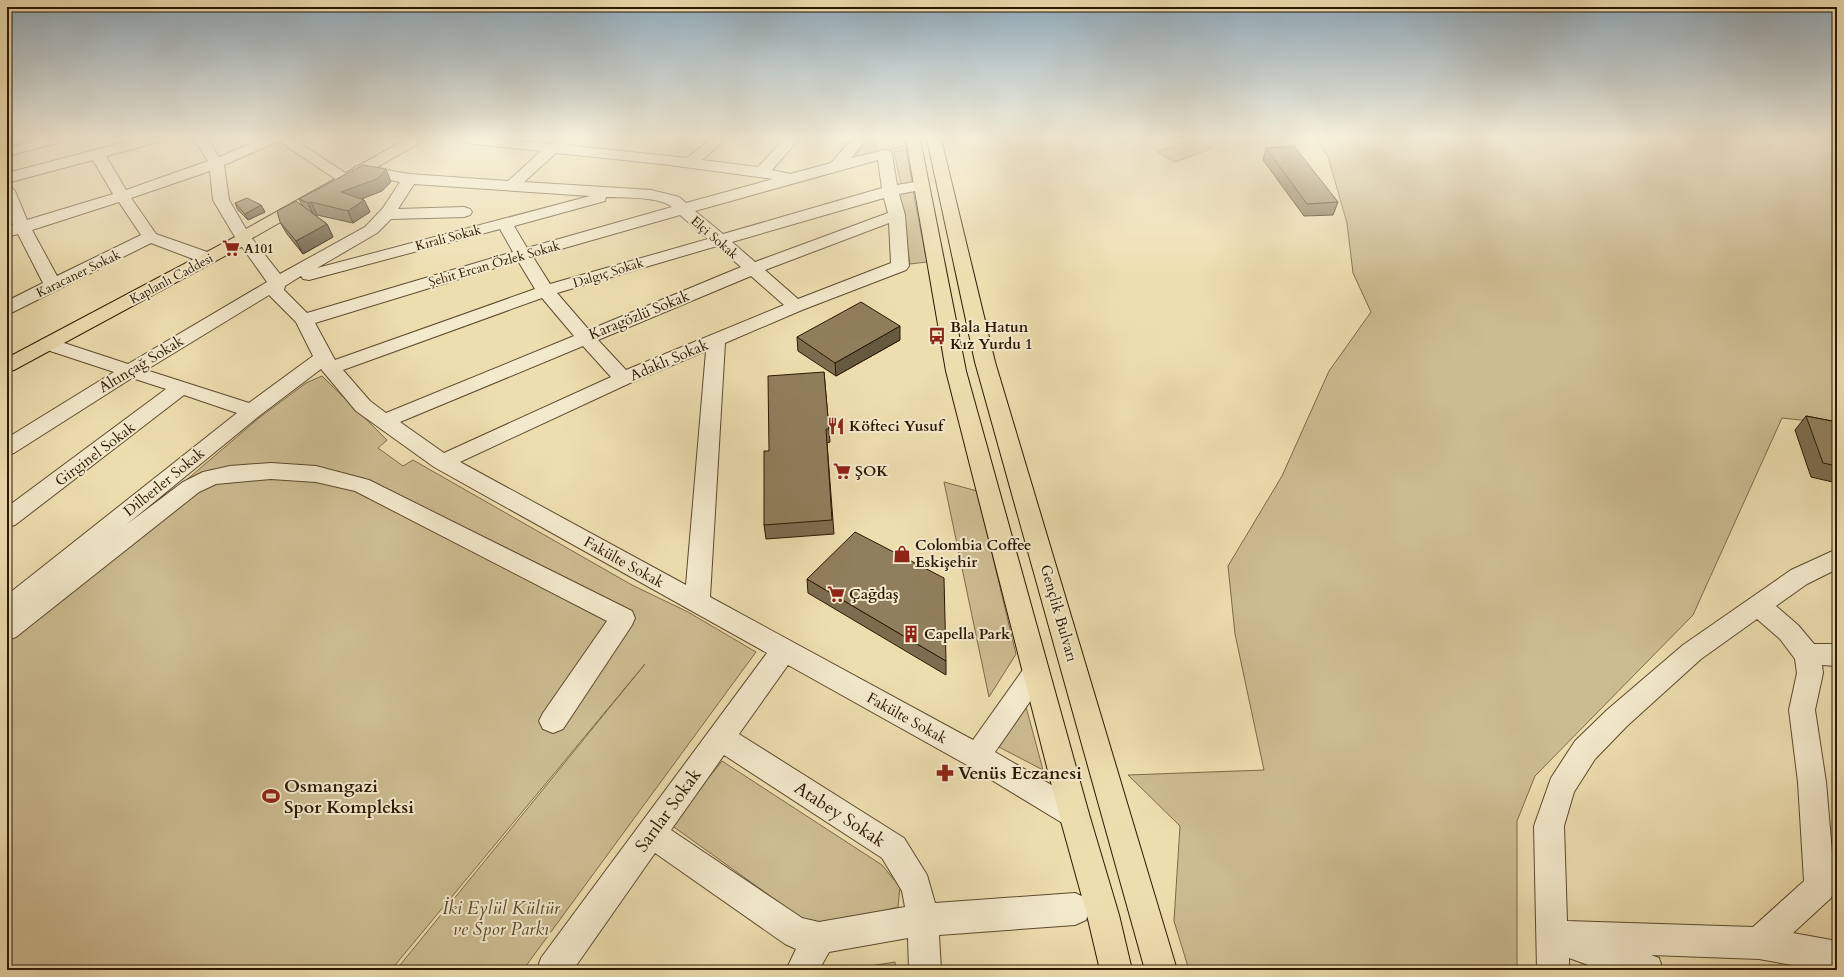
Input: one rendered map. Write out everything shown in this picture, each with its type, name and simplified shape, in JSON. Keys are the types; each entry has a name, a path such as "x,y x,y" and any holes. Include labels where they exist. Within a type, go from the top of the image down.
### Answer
{"main road":[{"name":"Kaplanlı Caddesi","path":"9,364 242,240 243,237 335,185"},
{"name":"Gençlik Bulvarı","path":"944,185 985,362 1161,970"},
{"path":"921,186 956,372 1074,814 1103,915 1116,970"}],"street":[{"path":"115,185 150,237 207,258"},
{"path":"14,230 154,185"},
{"name":"Fakülte Sokak","path":"219,185 221,200 243,237 277,283 275,291 304,320 326,363 363,406 442,462 977,756 1074,814"},
{"path":"277,283 371,230 386,214 405,185"},
{"path":"451,236 477,185"},
{"name":"Elçi Sokak","path":"496,185 651,194 673,200 796,306"},
{"name":"Şehit Ercan Özlek Sokak","path":"304,320 522,254 771,185"},
{"name":"Şehit Ercan Özlek Sokak","path":"889,185 890,191"},
{"name":"Dalgıç Sokak","path":"326,363 545,291 890,191 921,186"},
{"path":"7,191 14,230 53,285"},
{"path":"890,191 896,215"},
{"name":"Kırali Sokak","path":"277,283 618,193"},
{"path":"386,214 464,212"},
{"name":"Adaklı Sokak","path":"442,462 623,380 716,340 796,306 900,266 896,215"},
{"name":"Karagözlü Sokak","path":"385,421 752,269 896,215"},
{"path":"504,223 545,291 623,380"},
{"name":"Karacaner Sokak","path":"7,308 150,237"},
{"name":"Altınçağ Sokak","path":"7,448 130,371 277,283"},
{"path":"697,603 716,340"},
{"path":"48,344 252,411"},
{"name":"Dilberler Sokak","path":"7,609 252,411 326,363"},
{"name":"Girginel Sokak","path":"7,519 182,387"},
{"path":"7,630 191,487 211,478 230,474 271,471 316,474 361,485 624,618 553,721"},
{"path":"1553,970 1549,826 1561,787 1585,750 1617,718 1692,652 1799,577 1837,558"},
{"path":"1757,605 1789,632 1808,656 1810,673 1802,710 1812,782 1820,887 1759,943"},
{"name":"Sarılar Sokak","path":"552,970 783,650"},
{"path":"1808,656 1817,654 1837,655"},
{"path":"977,756 1036,672"},
{"name":"Atabey Sokak","path":"720,737 893,848 916,886 923,920 925,970"},
{"path":"651,833 796,933 819,938 923,920 1075,909"},
{"path":"1552,936 1759,943 1837,957"},
{"path":"1552,936 1647,970"},
{"path":"802,970 819,938"}],"green space":[{"path":"1336,185 1837,185 1837,424 1782,418 1693,615 1535,776 1517,821 1517,970 1189,970 1174,921 1180,826 1128,775 1264,770 1235,634 1228,566 1282,476 1329,371 1371,312 1353,273 1347,223"},
{"path":"913,191 927,262 910,264 898,194"},
{"name":"Osmangazi Spor Kompleksi","path":"322,376 387,440 378,448 403,466 413,460 632,585 688,612 756,652 523,970 396,970 645,664 391,970 7,970 7,623 164,499 259,418 306,383"},
{"path":"944,482 977,491 1016,654 989,697"},
{"path":"1025,703 1043,770 999,747"},
{"path":"722,761 882,865 900,887 898,907 826,925 801,918 671,825"},
{"path":"895,962 896,970 844,970"}],"building":[{"path":"326,185 362,185 341,192 364,200 348,211 311,202 308,203 299,199"},
{"path":"1293,185 1324,185 1338,202 1307,204"},
{"path":"247,198 261,205 245,214 235,203"},
{"path":"296,201 327,224 296,241 280,222 277,211"},
{"path":"861,302 900,326 835,363 797,337"},
{"path":"824,372 829,429 826,429 832,520 764,525 764,451 769,451 768,376"},
{"path":"1806,416 1837,422 1837,466 1823,463"},
{"name":"Capella Park","path":"855,532 944,578 946,661 807,579"}],"place":[{"name":"A101","path":"231,248"},
{"name":"Bala Hatun Kız Yurdu 1","path":"937,336"},
{"name":"Köfteci Yusuf","path":"836,426"},
{"name":"ŞOK","path":"842,471"},
{"name":"Colombia Coffee Eskişehir","path":"902,554"},
{"name":"Çağdaş","path":"836,594"},
{"name":"Capella Park","path":"911,634"},
{"name":"Venüs Eczanesi","path":"945,773"},
{"name":"Osmangazi Spor Kompleksi","path":"271,796"}],"park label":[{"name":"İki Eylül Kültür ve Spor Parkı","path":"501,918"}]}
